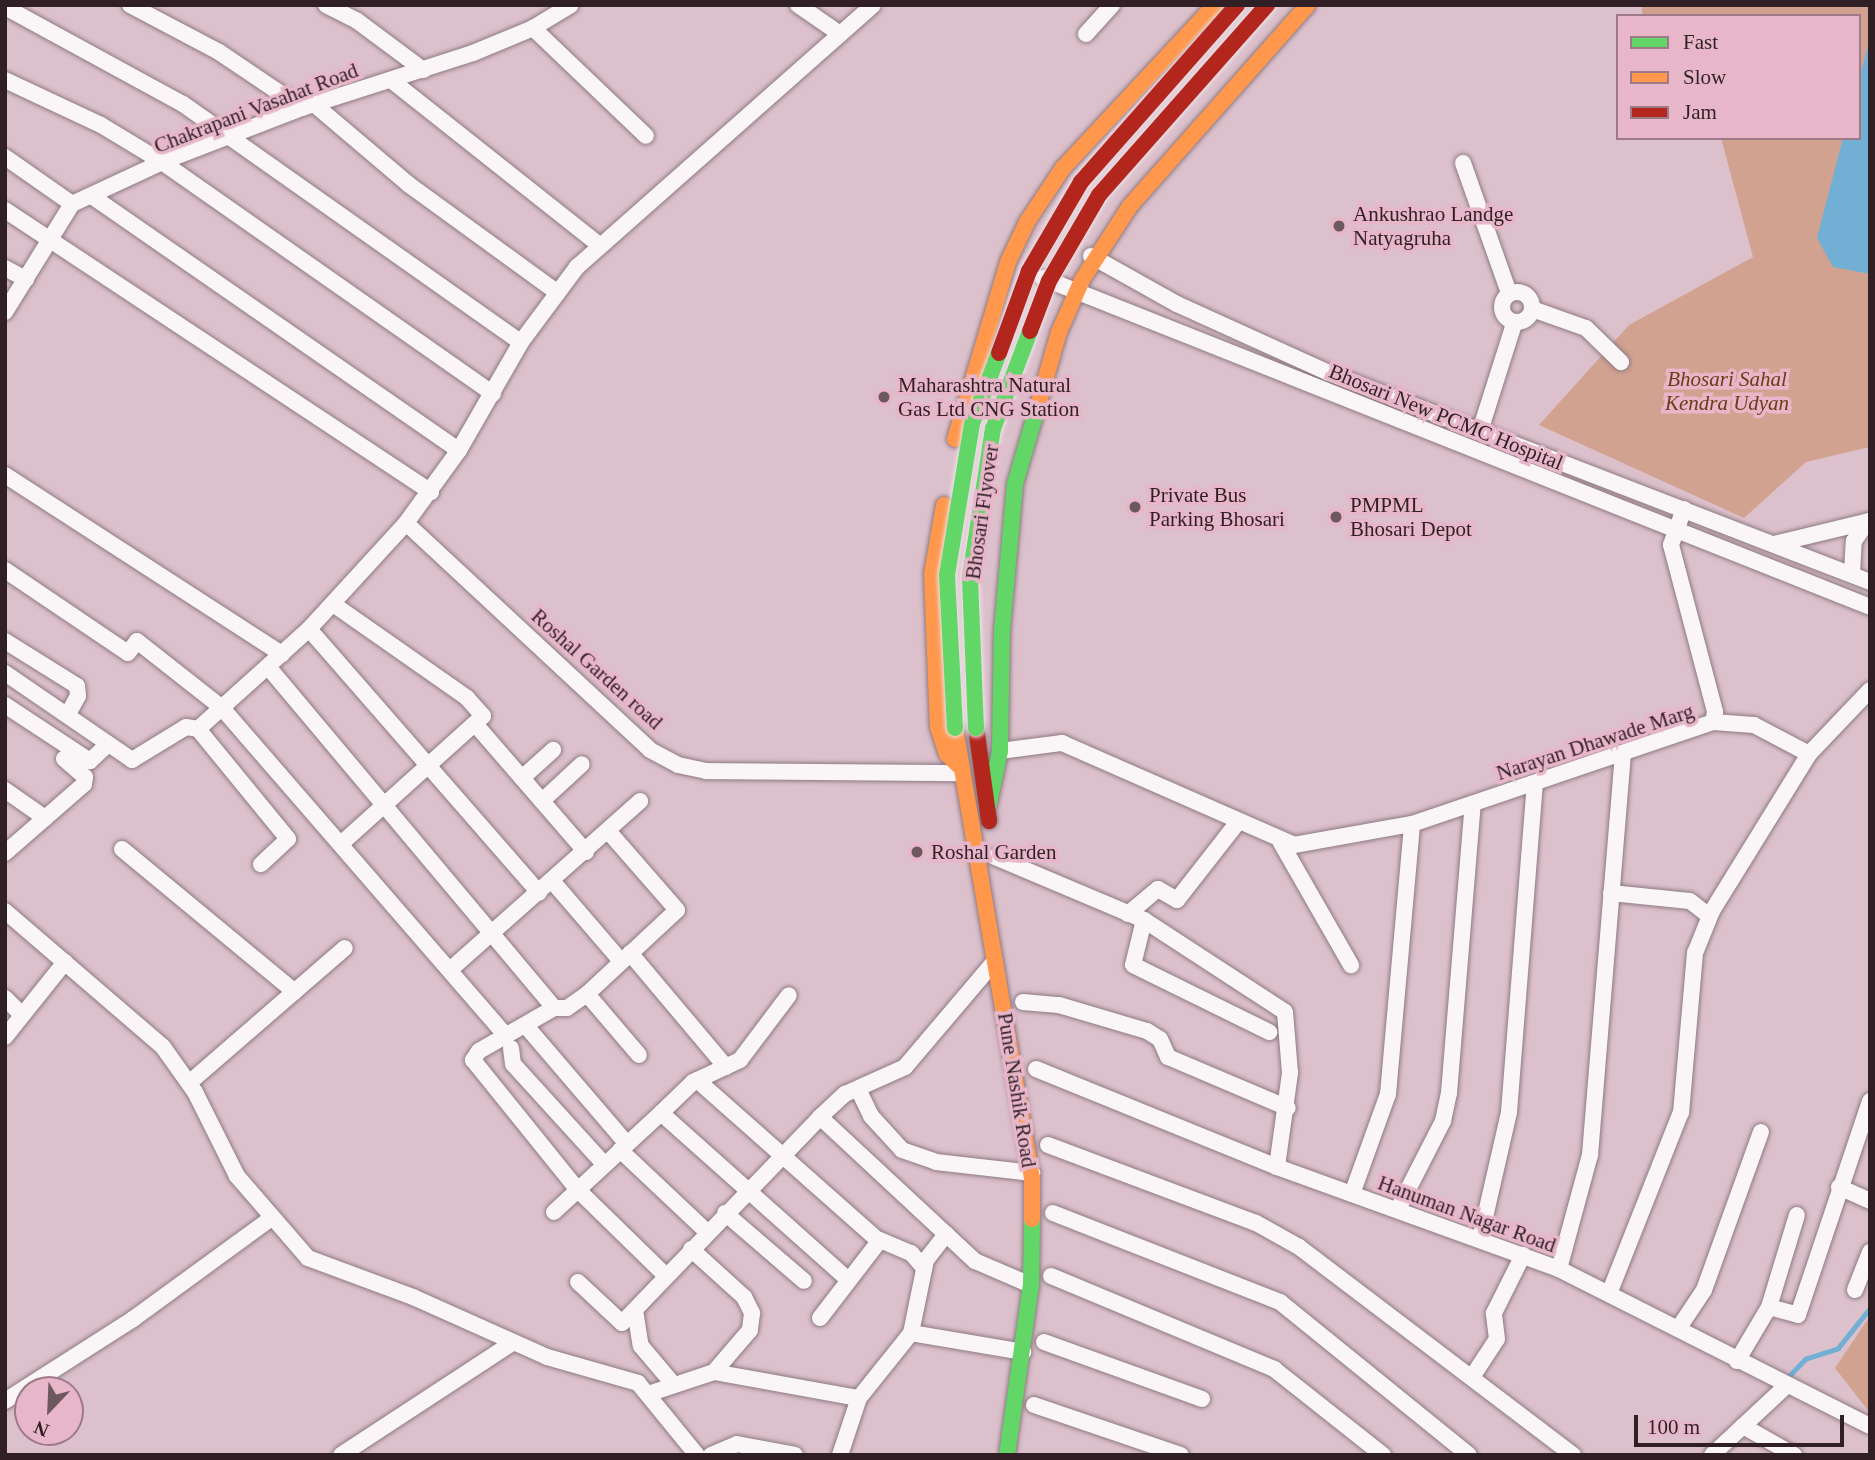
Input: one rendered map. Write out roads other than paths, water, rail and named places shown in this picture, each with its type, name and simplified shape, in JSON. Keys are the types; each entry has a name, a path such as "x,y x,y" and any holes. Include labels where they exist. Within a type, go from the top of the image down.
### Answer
{"main road":[{"path":"959,769 947,754 938,727 932,574 959,419 1008,262 1027,222 1063,168 1215,5"},
{"name":"Bhosari Flyover","path":"955,728 947,575 967,451 972,424 1029,271 1081,182 1237,5"},
{"path":"1247,5 1281,35"},
{"name":"Bhosari Flyover","path":"987,810 976,728 970,577 991,443 1049,281 1099,195 1266,5"},
{"path":"1007,920 987,810 1000,751 1002,630 1015,484 1042,377 1076,293 1130,206 1308,5"},
{"name":"Pune Nashik Road","path":"955,728 959,769 1032,1173 1031,1285 1007,1455"},
{"name":"Pune Nashik Road","path":"1018,981 1024,1009"},
{"name":"Pune Nashik Road","path":"1035,1062 1041,1096"},
{"name":"Pune Nashik Road","path":"1045,1123 1053,1213 1052,1238"}],"street":[{"path":"130,5 219,52 309,107 408,184 558,293"},
{"path":"326,5 356,20 423,70"},
{"name":"Chakrapani Vasahat Road","path":"72,204 93,197 162,162 309,107 423,70 533,28 571,5"},
{"path":"798,5 840,34"},
{"path":"198,729 310,629 407,523 459,450 521,342 599,245 873,5"},
{"path":"1086,34 1112,5"},
{"path":"5,7 232,136 521,342"},
{"path":"533,28 646,136"},
{"path":"5,80 102,125 162,162 493,394"},
{"path":"391,80 599,245"},
{"path":"5,157 72,204 5,312"},
{"path":"1463,163 1509,293 1502,313 1514,324"},
{"path":"93,197 459,450"},
{"path":"5,210 430,492"},
{"name":"Bhosari New PCMC Hospital","path":"1027,222 1155,292 1327,372 1870,582"},
{"name":"Bhosari New PCMC Hospital","path":"1008,262 1076,293 1870,607"},
{"path":"5,268 26,279"},
{"path":"1509,293 1522,292 1532,309 1586,328 1621,362"},
{"path":"1514,324 1526,321 1532,309"},
{"path":"1480,430 1514,324"},
{"path":"5,475 282,654"},
{"path":"1684,509 1671,545 1715,712 1713,722"},
{"path":"1774,544 1869,521"},
{"path":"1830,591 1846,572 1854,541 1869,521"},
{"name":"Roshal Garden road","path":"407,523 650,750 678,765 706,771 959,769"},
{"path":"1788,575 1797,553"},
{"path":"5,570 128,653 137,641 222,708 450,969 509,1042 513,1064 604,1164"},
{"path":"333,604 467,698 483,716 342,843"},
{"path":"310,629 540,893"},
{"path":"5,641 77,686 78,696 69,712"},
{"path":"269,668 495,934 554,1009"},
{"path":"5,673 69,712 132,760 186,727 198,729 288,839 261,864"},
{"path":"1610,1291 1681,1112 1695,953 1709,916 1808,754 1870,690"},
{"path":"5,705 90,761 108,744"},
{"name":"Narayan Dhawade Marg","path":"1281,843 1412,824 1535,785 1713,722 1754,724 1808,754"},
{"path":"476,725 586,852"},
{"path":"1000,751 1062,743 1281,843 1351,965"},
{"path":"522,778 553,750"},
{"path":"1559,1269 1591,1155 1623,753"},
{"path":"5,853 84,784 85,777 64,759"},
{"path":"542,801 582,764"},
{"path":"1480,1239 1509,1112 1535,785"},
{"path":"5,790 45,818"},
{"path":"450,969 495,934 640,802"},
{"path":"1398,1209 1443,1121 1448,1093 1473,804"},
{"path":"1128,914 1158,889 1177,900 1238,822"},
{"path":"1352,1194 1388,1094 1412,824"},
{"path":"609,832 677,911 587,994 567,1008 554,1009 526,1026 509,1042 479,1051 475,1065 578,1190 666,1275"},
{"path":"122,849 295,992"},
{"path":"995,857 1144,920 1285,1012 1288,1108 1277,1167"},
{"path":"553,882 726,1067"},
{"path":"1611,893 1690,901 1709,916"},
{"path":"5,911 163,1047 189,1083 237,1176 270,1219 321,1266 413,1297 512,1343 624,1377 651,1393 697,1455"},
{"path":"1144,920 1133,965 1269,1032"},
{"path":"189,1083 345,948"},
{"path":"578,1282 622,1323 820,1117 858,1089 905,1067 995,961"},
{"path":"5,1037 65,962"},
{"path":"587,994 639,1055"},
{"path":"554,1212 697,1080 740,1060 789,995"},
{"path":"5,998 22,1016"},
{"path":"1024,1009 1059,1005 1147,1031 1160,1039 1168,1057 1288,1108"},
{"path":"526,1026 623,1147 707,1232"},
{"name":"Hanuman Nagar Road","path":"1035,1062 1277,1167 1523,1255 1610,1291 1680,1326 1785,1387 1870,1426"},
{"path":"697,1080 879,1241 911,1253 924,1268"},
{"path":"858,1089 871,1116 902,1150 936,1162 1032,1173"},
{"path":"1769,1307 1798,1315 1839,1186 1870,1101"},
{"path":"661,1113 847,1279"},
{"path":"820,1117 983,1268 1031,1285"},
{"path":"1680,1326 1704,1290 1761,1132"},
{"path":"1048,1145 1288,1241 1334,1270 1573,1455"},
{"path":"1839,1186 1870,1201"},
{"path":"726,1213 804,1281"},
{"path":"1053,1213 1280,1302 1469,1455"},
{"path":"1737,1361 1769,1307 1797,1214"},
{"path":"5,1401 133,1319 270,1219"},
{"path":"840,1455 859,1398 911,1333 924,1268 946,1234"},
{"path":"820,1318 847,1279 879,1241"},
{"path":"691,1249 744,1297 752,1313 750,1330 714,1372"},
{"path":"1855,1290 1870,1252"},
{"path":"1472,1377 1497,1339 1494,1313 1523,1255"},
{"path":"1050,1276 1275,1368 1365,1449 1383,1455"},
{"path":"635,1310 641,1346 674,1385"},
{"path":"911,1333 1023,1352"},
{"path":"1044,1341 1202,1399"},
{"path":"341,1455 512,1343"},
{"path":"651,1393 714,1372 859,1398"},
{"path":"1712,1455 1785,1387"},
{"path":"1034,1405 1181,1455"},
{"path":"1743,1426 1794,1455"},
{"path":"712,1455 737,1444 795,1455"}],"water":[{"path":"1870,39 1870,274 1833,267 1817,238 1842,140 1861,140 1861,72"}],"waterway":[{"path":"1786,1379 1805,1359 1838,1348 1870,1308"}],"place":[{"name":"Ankushrao Landge Natyagruha","path":"1339,226"},
{"name":"Maharashtra Natural Gas Ltd CNG Station","path":"884,397"},
{"name":"Private Bus Parking Bhosari","path":"1135,507"},
{"name":"PMPML Bhosari Depot","path":"1336,517"},
{"name":"Roshal Garden","path":"917,852"}],"park label":[{"name":"Bhosari Sahal Kendra Udyan","path":"1727,391"}]}
